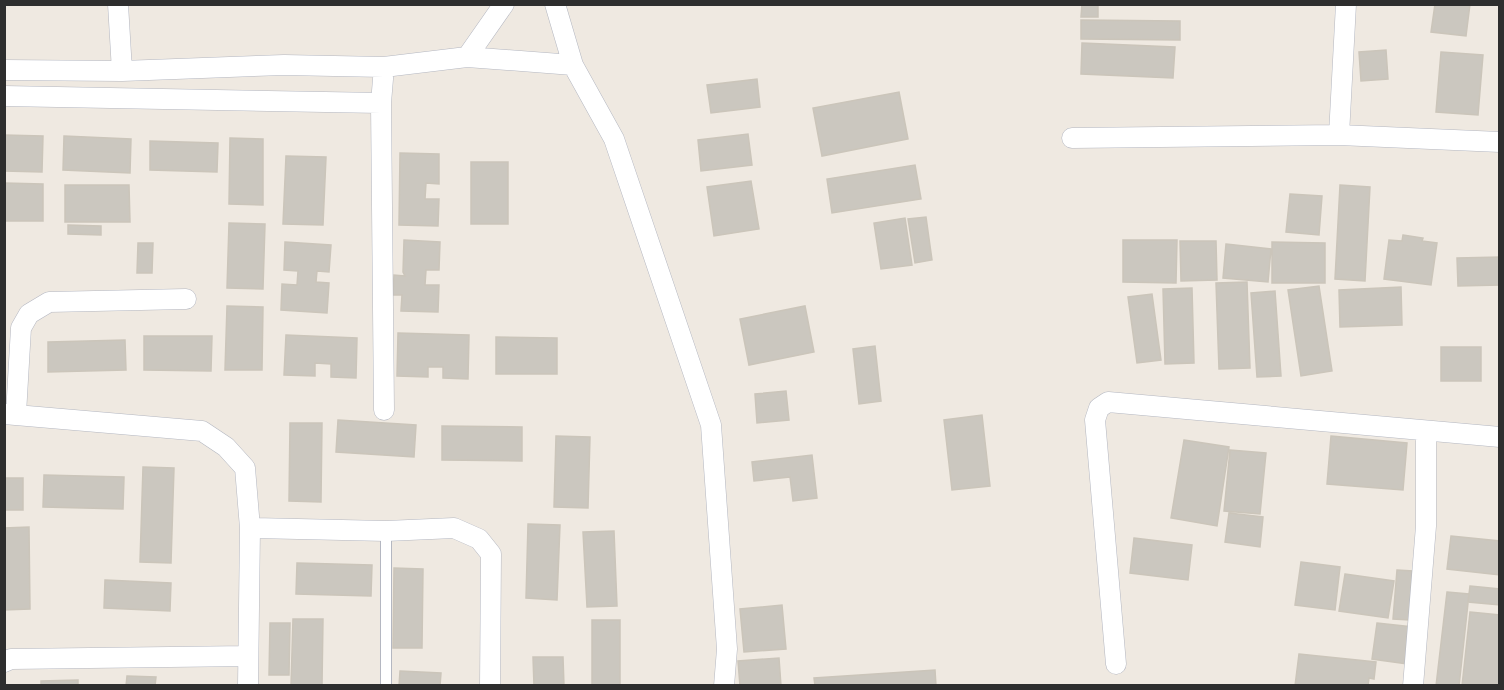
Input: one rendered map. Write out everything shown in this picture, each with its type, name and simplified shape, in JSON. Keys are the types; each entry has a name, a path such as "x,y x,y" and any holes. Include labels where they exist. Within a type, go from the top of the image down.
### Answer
{"street":[{"path":"118,4 122,71"},
{"path":"467,57 504,4"},
{"path":"555,4 573,65 614,139 711,425 727,649 724,686"},
{"path":"1340,135 1346,4"},
{"path":"4,70 122,71 284,65 384,67 467,57 573,65"},
{"path":"384,67 381,102 384,410"},
{"path":"4,96 381,102"},
{"path":"1072,138 1340,135 1500,142"},
{"path":"186,299 49,302 29,314 21,328 10,414 202,431 226,447 245,468 250,528 248,686"},
{"path":"1116,664 1095,420 1099,408 1108,402 1500,437"},
{"path":"1413,686 1426,526 1426,431"},
{"path":"250,528 386,531 454,528 479,539 491,554 490,686"},
{"path":"4,662 11,659 248,656"}],"lane":[{"path":"386,531 386,686"}],"building":[{"path":"1082,4 1098,4 1098,17 1081,17"},
{"path":"1435,4 1470,4 1466,36 1431,32"},
{"path":"1081,20 1180,21 1180,40 1081,39"},
{"path":"1082,43 1175,47 1173,78 1081,74"},
{"path":"1386,50 1388,79 1361,81 1359,52"},
{"path":"1441,52 1483,55 1478,115 1436,112"},
{"path":"757,79 760,107 711,113 707,85"},
{"path":"899,92 908,139 822,156 813,108"},
{"path":"748,134 752,165 701,171 698,140"},
{"path":"4,135 43,136 42,172 4,171"},
{"path":"64,136 131,139 130,173 63,170"},
{"path":"230,138 263,139 263,205 229,204"},
{"path":"150,141 218,143 217,172 150,170"},
{"path":"400,153 439,154 439,184 426,183 425,199 439,199 438,226 399,225"},
{"path":"286,156 326,157 323,225 283,224"},
{"path":"471,162 508,162 508,224 471,224"},
{"path":"915,165 921,199 832,213 827,179"},
{"path":"751,181 759,229 714,236 707,187"},
{"path":"4,183 43,184 43,221 4,221"},
{"path":"65,185 129,185 130,222 65,222"},
{"path":"1340,185 1370,187 1365,281 1335,279"},
{"path":"1290,194 1322,196 1319,235 1286,232"},
{"path":"926,217 932,260 915,263 908,219"},
{"path":"905,218 912,265 881,269 874,223"},
{"path":"229,223 265,224 263,289 227,288"},
{"path":"68,225 101,226 101,235 68,234"},
{"path":"1403,235 1437,243 1431,285 1384,279 1389,240 1402,241"},
{"path":"404,240 440,242 439,270 426,270 425,285 439,285 438,312 401,311 402,295 393,295 394,275 405,276 403,272"},
{"path":"1123,240 1177,240 1176,283 1123,282"},
{"path":"1180,241 1216,241 1217,280 1181,281"},
{"path":"285,242 331,245 329,272 317,271 316,282 329,283 327,313 281,310 282,284 297,285 298,271 284,270"},
{"path":"1272,242 1325,243 1325,283 1272,283"},
{"path":"138,243 153,243 152,273 137,273"},
{"path":"1226,244 1271,249 1268,282 1223,278"},
{"path":"1500,257 1500,285 1458,286 1457,258"},
{"path":"1247,282 1250,368 1219,369 1216,283"},
{"path":"1319,286 1332,371 1301,376 1288,290"},
{"path":"1401,287 1402,325 1340,327 1339,290"},
{"path":"1192,288 1194,363 1165,364 1163,289"},
{"path":"1275,291 1281,376 1257,377 1251,293"},
{"path":"1152,294 1161,360 1137,363 1128,297"},
{"path":"227,306 263,307 262,370 225,370"},
{"path":"805,306 814,352 749,365 740,319"},
{"path":"398,333 469,335 468,379 443,378 443,367 428,367 428,377 397,376"},
{"path":"286,335 357,338 356,378 331,377 331,364 315,363 315,376 284,375"},
{"path":"144,336 212,336 211,371 144,370"},
{"path":"496,337 557,338 557,374 496,374"},
{"path":"125,340 126,370 48,372 48,342"},
{"path":"875,346 881,401 859,404 853,349"},
{"path":"1441,347 1481,347 1481,381 1441,381"},
{"path":"786,391 789,420 757,423 755,394"},
{"path":"982,415 990,486 952,490 944,420"},
{"path":"338,420 416,425 414,457 336,452"},
{"path":"290,423 322,423 321,502 289,501"},
{"path":"442,426 522,427 522,461 442,460"},
{"path":"556,436 590,437 588,508 554,507"},
{"path":"1331,436 1407,443 1403,490 1327,484"},
{"path":"1184,440 1229,447 1217,526 1171,518"},
{"path":"1230,450 1266,453 1260,514 1224,511"},
{"path":"812,455 817,498 793,501 790,477 754,481 752,462"},
{"path":"143,467 174,468 171,563 140,562"},
{"path":"44,475 124,477 123,509 43,507"},
{"path":"4,478 23,478 23,510 4,510"},
{"path":"1229,513 1263,517 1260,547 1225,542"},
{"path":"528,524 560,525 557,600 526,598"},
{"path":"29,527 30,609 4,610 4,528"},
{"path":"614,531 617,606 587,607 583,532"},
{"path":"1451,536 1500,541 1500,575 1447,569"},
{"path":"1134,538 1192,545 1188,580 1130,573"},
{"path":"1301,562 1340,567 1335,610 1295,605"},
{"path":"297,563 372,565 371,596 296,594"},
{"path":"394,568 423,569 422,648 393,648"},
{"path":"1397,570 1413,571 1410,620 1393,619"},
{"path":"1345,574 1394,581 1388,618 1339,611"},
{"path":"105,580 171,583 170,611 104,608"},
{"path":"1470,586 1500,589 1500,605 1468,602"},
{"path":"1447,592 1469,594 1459,686 1436,686"},
{"path":"782,605 786,649 744,652 740,609"},
{"path":"1470,612 1500,615 1500,686 1462,686"},
{"path":"293,619 323,619 322,686 291,686"},
{"path":"592,620 620,620 620,686 592,686"},
{"path":"270,623 290,623 289,675 269,675"},
{"path":"1377,623 1413,627 1407,664 1372,659"},
{"path":"1299,654 1376,662 1374,679 1369,678 1368,686 1295,686"},
{"path":"533,657 563,657 564,686 534,686"},
{"path":"779,658 781,686 740,686 738,661"},
{"path":"935,670 936,686 815,686 814,678"},
{"path":"400,671 441,673 440,686 399,686"},
{"path":"127,676 156,677 155,686 126,686"},
{"path":"78,680 78,686 41,686 41,681"}]}
